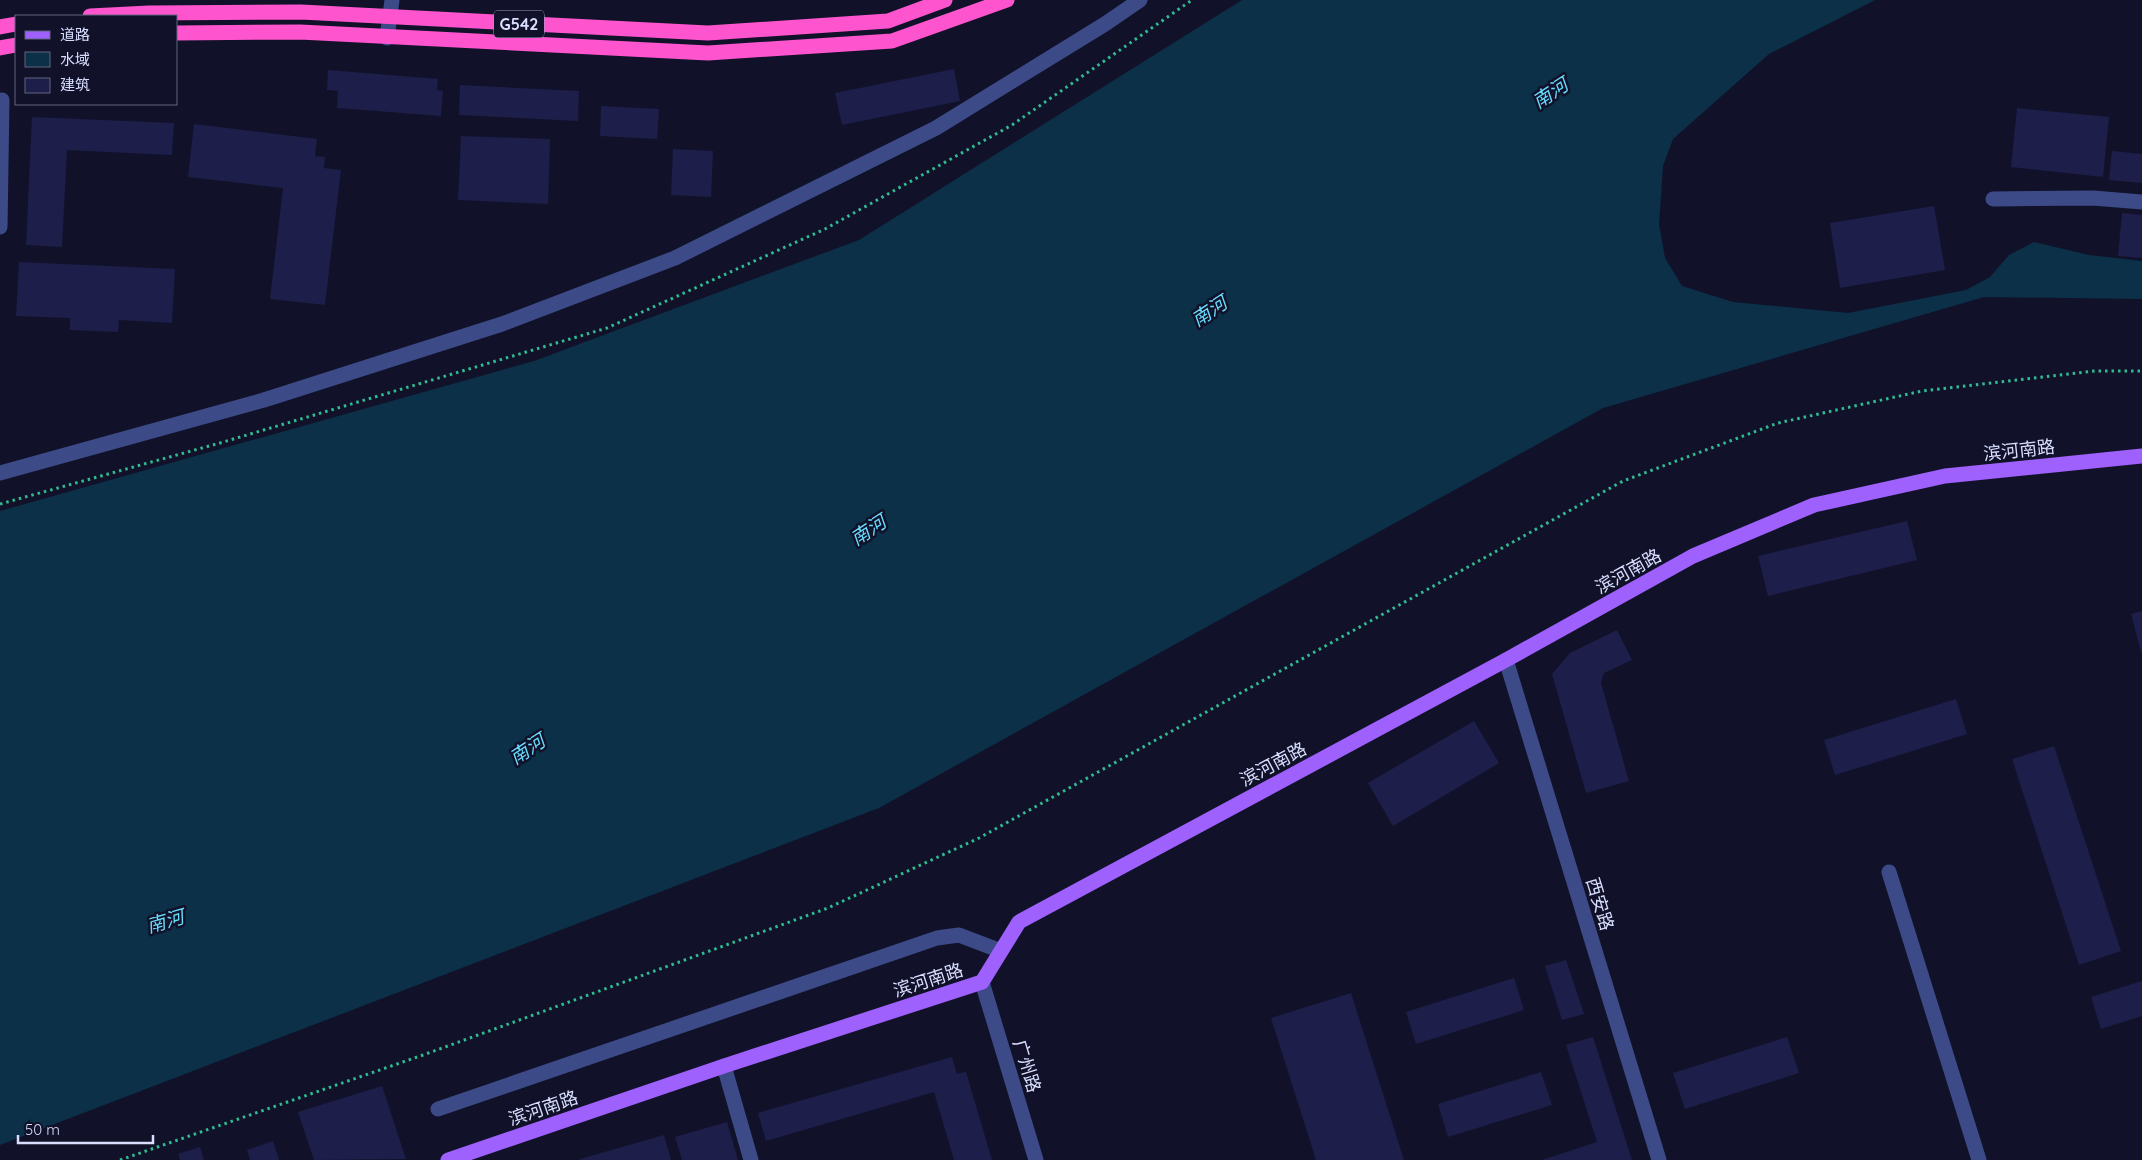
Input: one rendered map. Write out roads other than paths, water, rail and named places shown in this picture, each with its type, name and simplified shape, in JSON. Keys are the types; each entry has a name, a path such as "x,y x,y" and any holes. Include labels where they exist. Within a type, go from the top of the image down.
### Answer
{"highway":[{"name":"G542","path":"110,15 301,12 388,18 708,32 888,21 945,0"},
{"name":"G542","path":"178,33 300,32 387,38 708,53 892,41 1008,0"},
{"path":"0,27 15,24"},
{"path":"0,48 15,45"}],"main road":[{"name":"滨河南路","path":"451,1160 724,1066 982,982 1018,922 1506,660 1693,556 1814,505 1946,476 2142,456"}],"street":[{"path":"387,38 388,18 392,0"},
{"path":"0,473 255,403 340,376 502,324 675,258 936,128 1106,24 1140,0"},
{"path":"0,218 2,100"},
{"path":"1993,200 2093,198 2142,202"},
{"name":"西安路","path":"1506,660 1658,1160"},
{"path":"1889,872 1978,1160"},
{"path":"438,1109 937,938 959,935 1001,951"},
{"name":"广州路","path":"982,982 1036,1160"},
{"path":"724,1066 751,1160"}],"water":[{"name":"南河","path":"1242,0 1875,0 1769,54 1673,139 1663,166 1659,224 1665,258 1682,286 1733,302 1848,313 1966,290 1990,277 2009,255 2034,242 2089,255 2142,261 2142,299 1984,297 1603,408 879,808 0,1145 0,511 534,361 859,240"}]}
